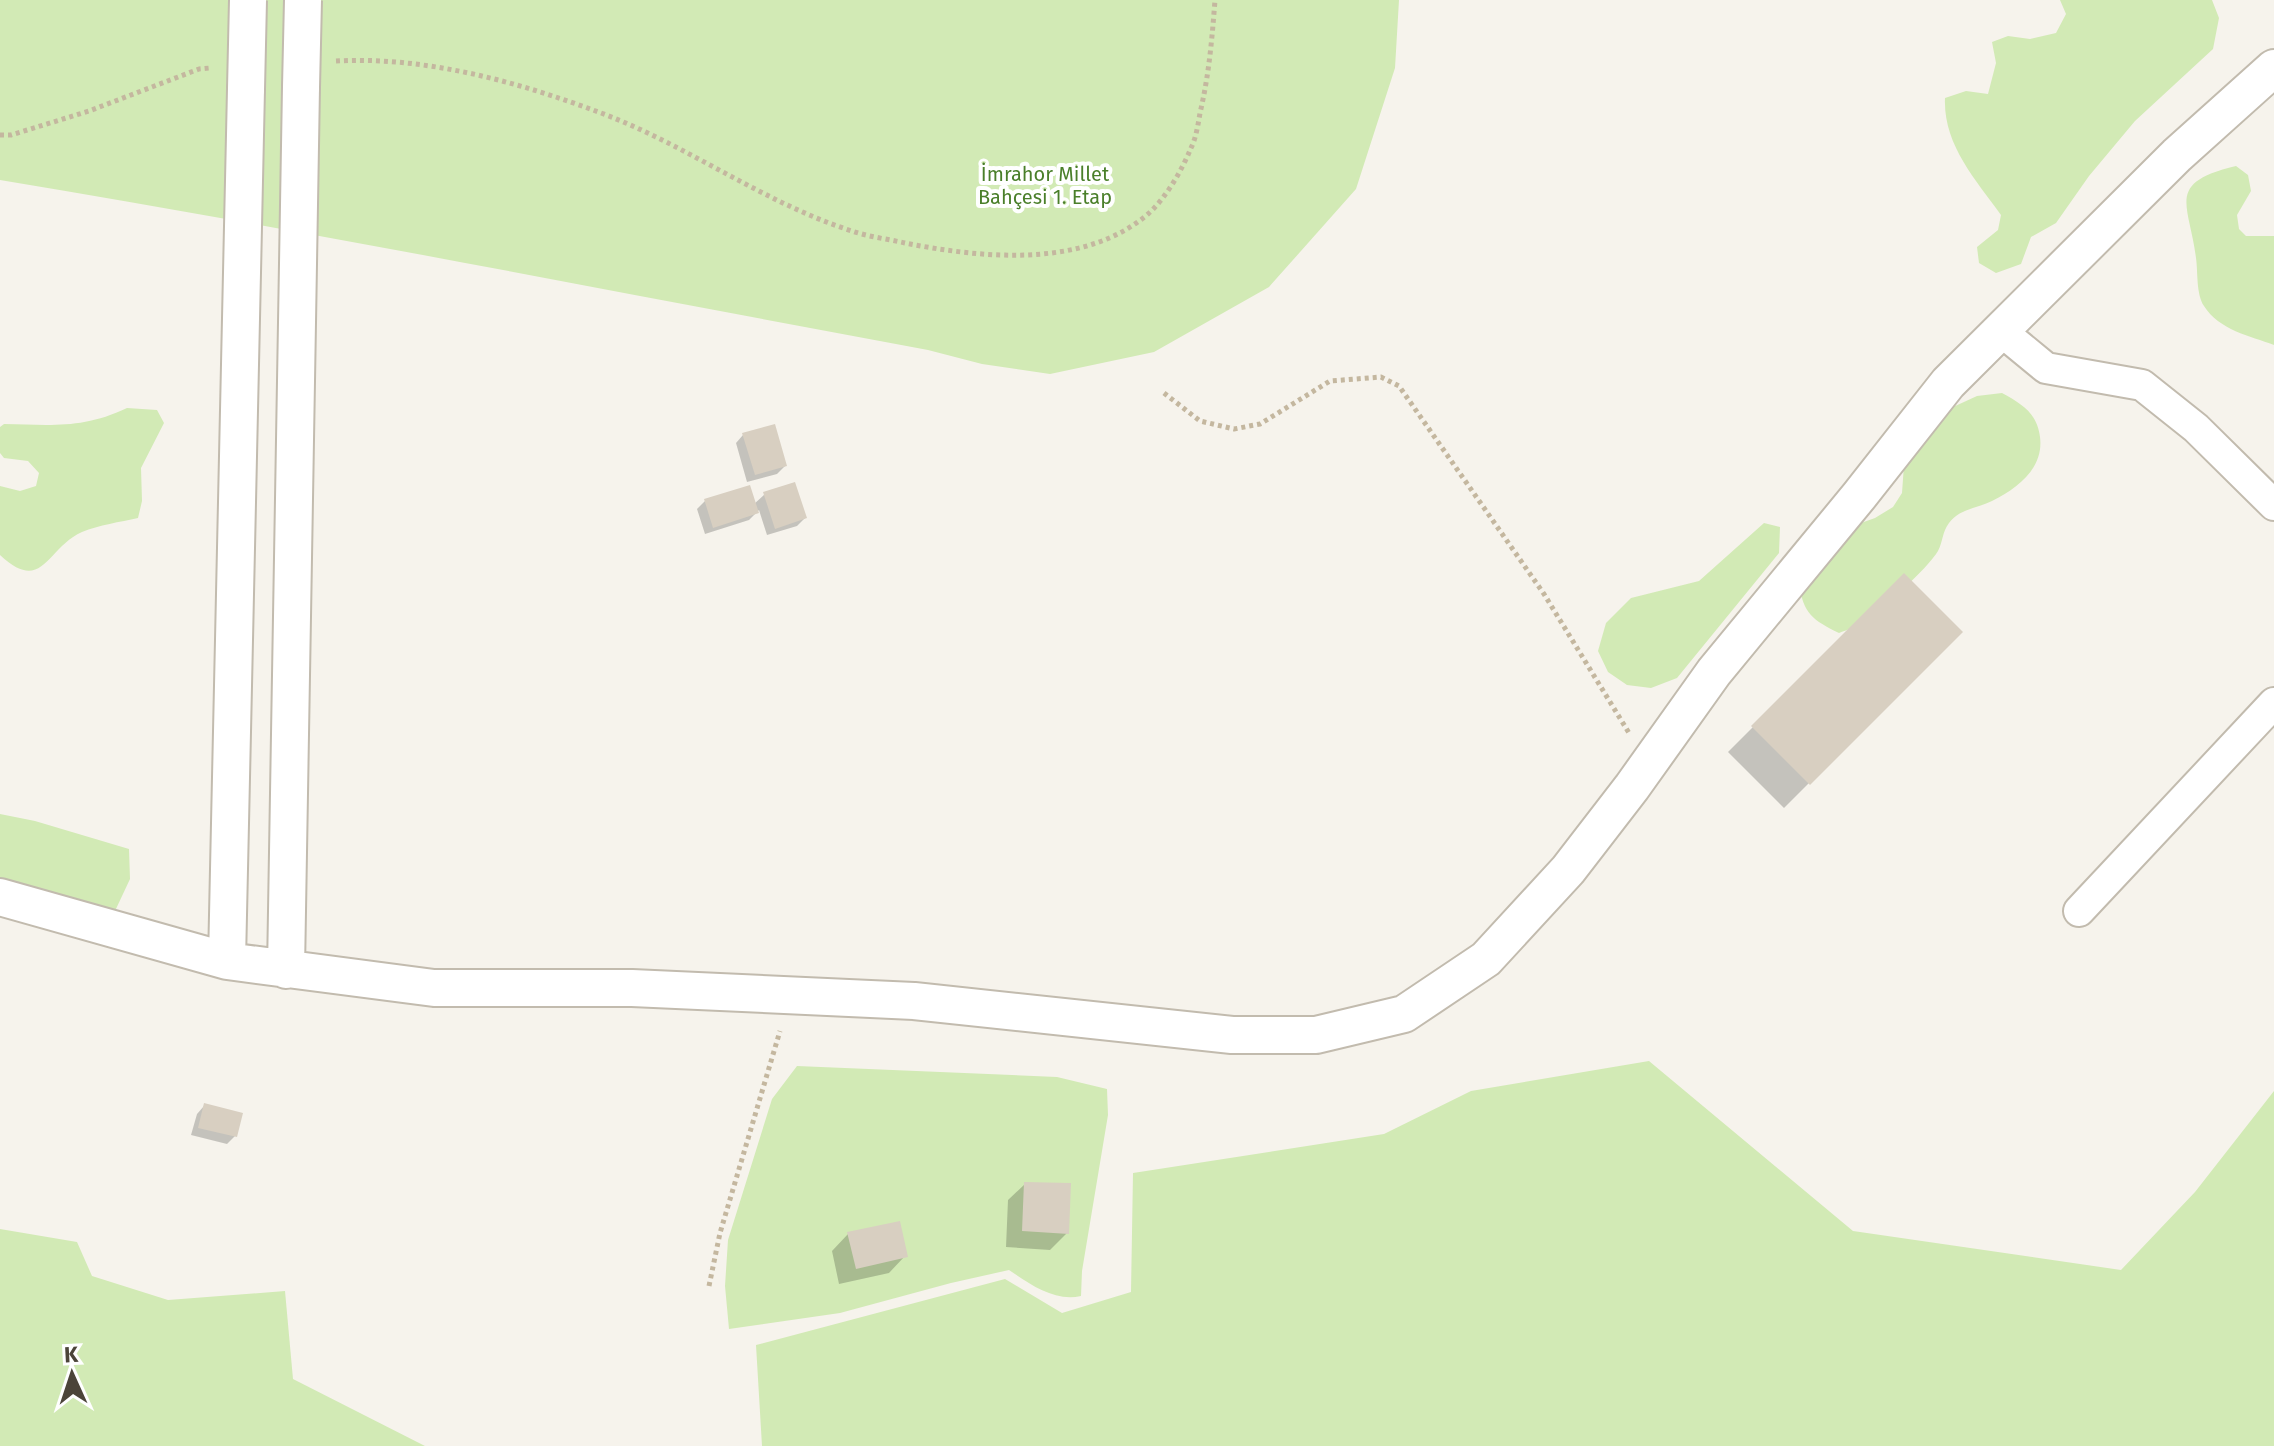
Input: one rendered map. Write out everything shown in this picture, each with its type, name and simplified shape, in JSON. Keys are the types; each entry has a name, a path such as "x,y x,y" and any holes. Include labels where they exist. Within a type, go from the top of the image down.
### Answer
{"street":[{"path":"227,961 248,0"},
{"path":"286,970 311,74 303,0"},
{"path":"0,897 227,961 434,988 632,988 914,1001 1232,1035 1316,1035 1404,1014 1486,959 1568,870 1714,672 1948,383 2177,155 2274,68"},
{"path":"2001,331 2046,368 2142,385 2196,428 2274,505"},
{"path":"2079,911 2274,703"}],"path":[{"path":"311,74 394,62 499,79 603,113 694,155 794,208 853,232 959,254 1010,257 1064,251 1117,235 1149,213 1175,178 1193,146 1210,72 1215,0"},
{"path":"0,135 11,135 89,111 199,69 214,68"},
{"path":"1164,393 1200,421 1234,429 1260,424 1330,381 1381,377 1399,386 1544,594 1648,764"},
{"path":"709,1286 720,1233 790,996"}],"green space":[{"name":"İmrahor Millet Bahçesi 1. Etap","path":"0,0 1399,0 1395,68 1356,189 1269,287 1154,352 1050,374 982,364 928,350 348,241 0,180"},
{"path":"2060,0 2212,0 2219,18 2213,49 2135,121 2089,176 2056,223 2031,237 2021,264 1996,273 1979,263 1977,247 1998,230 2001,215 1955,146 1949,131 1945,98 1966,91 1988,94 1996,63 1992,42 2008,36 2030,39 2056,33 2066,14"},
{"path":"2236,166 2248,175 2251,191 2237,215 2239,229 2246,236 2274,236 2274,345 2218,321 2204,306 2200,295 2187,198 2190,188 2199,180"},
{"path":"2002,393 2027,410 2036,422 2040,448 2027,476 2002,496 1953,518 1933,559 1862,623 1839,633 1816,620 1803,602 1799,583 1847,528 1875,518 1893,507 1902,493 1904,465 1929,425 1953,407 1977,396"},
{"path":"127,408 157,410 164,423 141,468 142,501 138,518 82,532 35,570 26,571 14,566 0,555 0,486 20,491 36,486 39,473 28,461 4,458 0,453 0,427 4,424 81,423"},
{"path":"1764,523 1780,527 1779,553 1677,678 1651,688 1627,685 1608,672 1598,651 1606,623 1631,598 1699,581"},
{"path":"0,814 35,821 129,849 130,879 115,911 0,881"},
{"path":"1649,1061 1853,1231 2121,1270 2195,1192 2274,1091 2274,1446 762,1446 756,1345 1005,1279 1062,1313 1131,1292 1133,1173 1384,1134 1471,1091"},
{"path":"797,1066 1057,1077 1107,1089 1108,1115 1082,1271 1081,1296 1053,1294 1009,1270 840,1313 729,1329 725,1286 728,1240 772,1099"},
{"path":"0,1229 77,1242 92,1276 168,1300 285,1291 293,1379 425,1446 0,1446"}],"building":[{"path":"775,424 787,466 755,475 742,433"},
{"path":"795,482 807,518 775,529 763,492"},
{"path":"750,485 759,513 713,528 704,499"},
{"path":"1904,573 1963,632 1810,785 1751,726"},
{"path":"204,1103 243,1113 237,1137 198,1128"},
{"path":"1024,1182 1071,1183 1069,1234 1022,1231"},
{"path":"900,1221 908,1257 856,1269 847,1232"}]}
